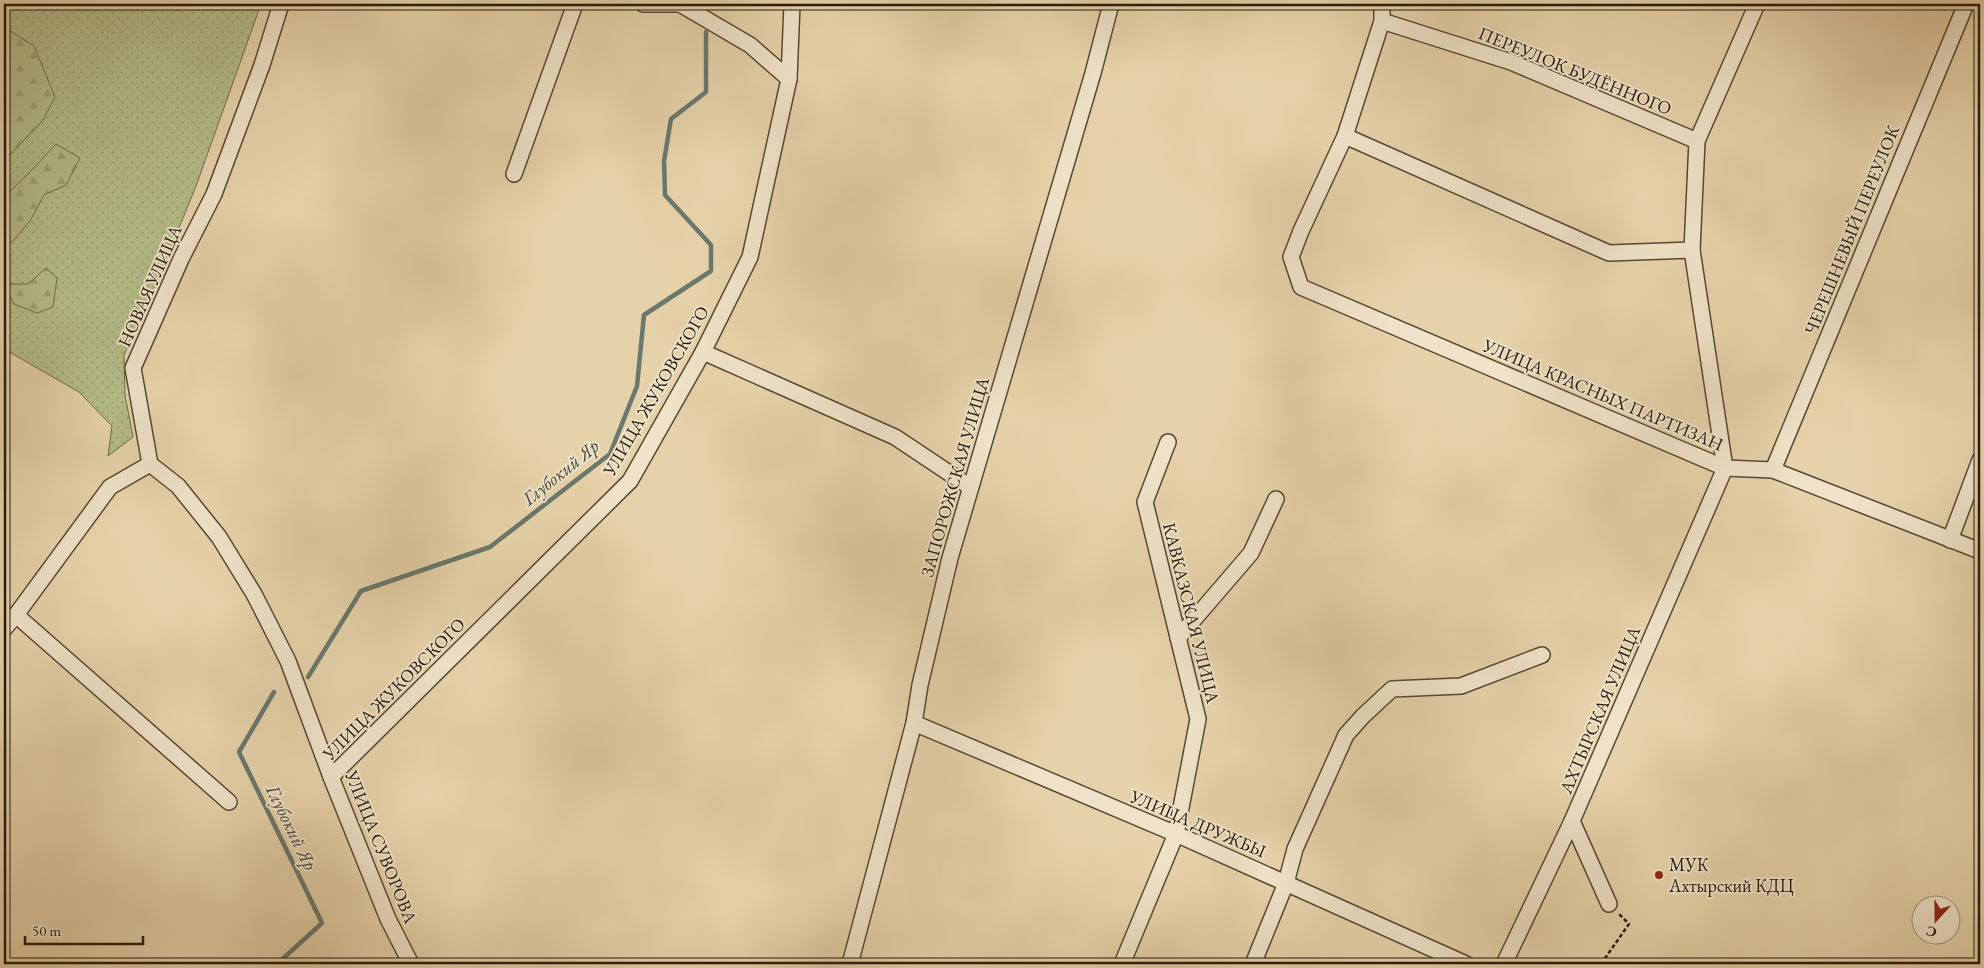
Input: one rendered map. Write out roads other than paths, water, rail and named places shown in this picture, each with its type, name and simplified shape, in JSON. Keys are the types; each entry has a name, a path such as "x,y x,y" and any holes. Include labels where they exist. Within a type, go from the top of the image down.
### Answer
{"street":[{"name":"НОВАЯ УЛИЦА","path":"150,464 133,368 180,259 214,194 262,65 281,4"},
{"path":"514,174 575,4"},
{"path":"643,4 680,4 750,45 789,79"},
{"name":"УЛИЦА ЖУКОВСКОГО","path":"331,777 630,481 703,352 750,257 789,79 792,4"},
{"name":"ЗАПОРОЖСКАЯ УЛИЦА","path":"850,964 914,724 924,667 950,558 1090,83 1111,4"},
{"path":"1382,4 1382,21 1346,136 1609,253 1692,250"},
{"path":"1725,468 1692,250 1697,141 1756,4"},
{"name":"ЧЕРЕШНЕВЫЙ ПЕРЕУЛОК","path":"1773,470 1966,4"},
{"name":"ПЕРЕУЛОК БУДЁННОГО","path":"1382,21 1511,62 1697,141"},
{"name":"УЛИЦА КРАСНЫХ ПАРТИЗАН","path":"1346,136 1301,231 1291,257 1301,287 1725,468 1773,470 1980,551"},
{"path":"703,352 895,437 970,487"},
{"name":"КАВКАЗСКАЯ УЛИЦА","path":"1122,964 1176,834 1198,718 1145,502 1168,442"},
{"path":"1950,540 1980,460"},
{"path":"4,629 110,488 150,464"},
{"name":"УЛИЦА СУВОРОВА","path":"150,464 178,486 219,537 254,594 288,661 331,777 388,919 411,964"},
{"name":"АХТЫРСКАЯ УЛИЦА","path":"1504,964 1572,821 1725,468"},
{"path":"1178,638 1251,553 1276,499"},
{"path":"16,615 229,802"},
{"path":"1253,964 1286,883 1295,849 1346,735 1362,716 1392,689 1461,686 1542,655"},
{"name":"УЛИЦА ДРУЖБЫ","path":"914,724 1176,834 1466,964"},
{"path":"1572,821 1609,904"}],"waterway":[{"name":"Глубокий Яр","path":"709,8 710,4"},
{"name":"Глубокий Яр","path":"308,677 361,591 490,547 610,454 637,386 644,315 711,271 711,245 665,195 664,161 671,119 706,92 706,32"},
{"name":"Глубокий Яр","path":"274,692 239,752 322,923 277,964"}],"place":[{"name":"МУК Ахтырский КДЦ","path":"1659,875"}]}
